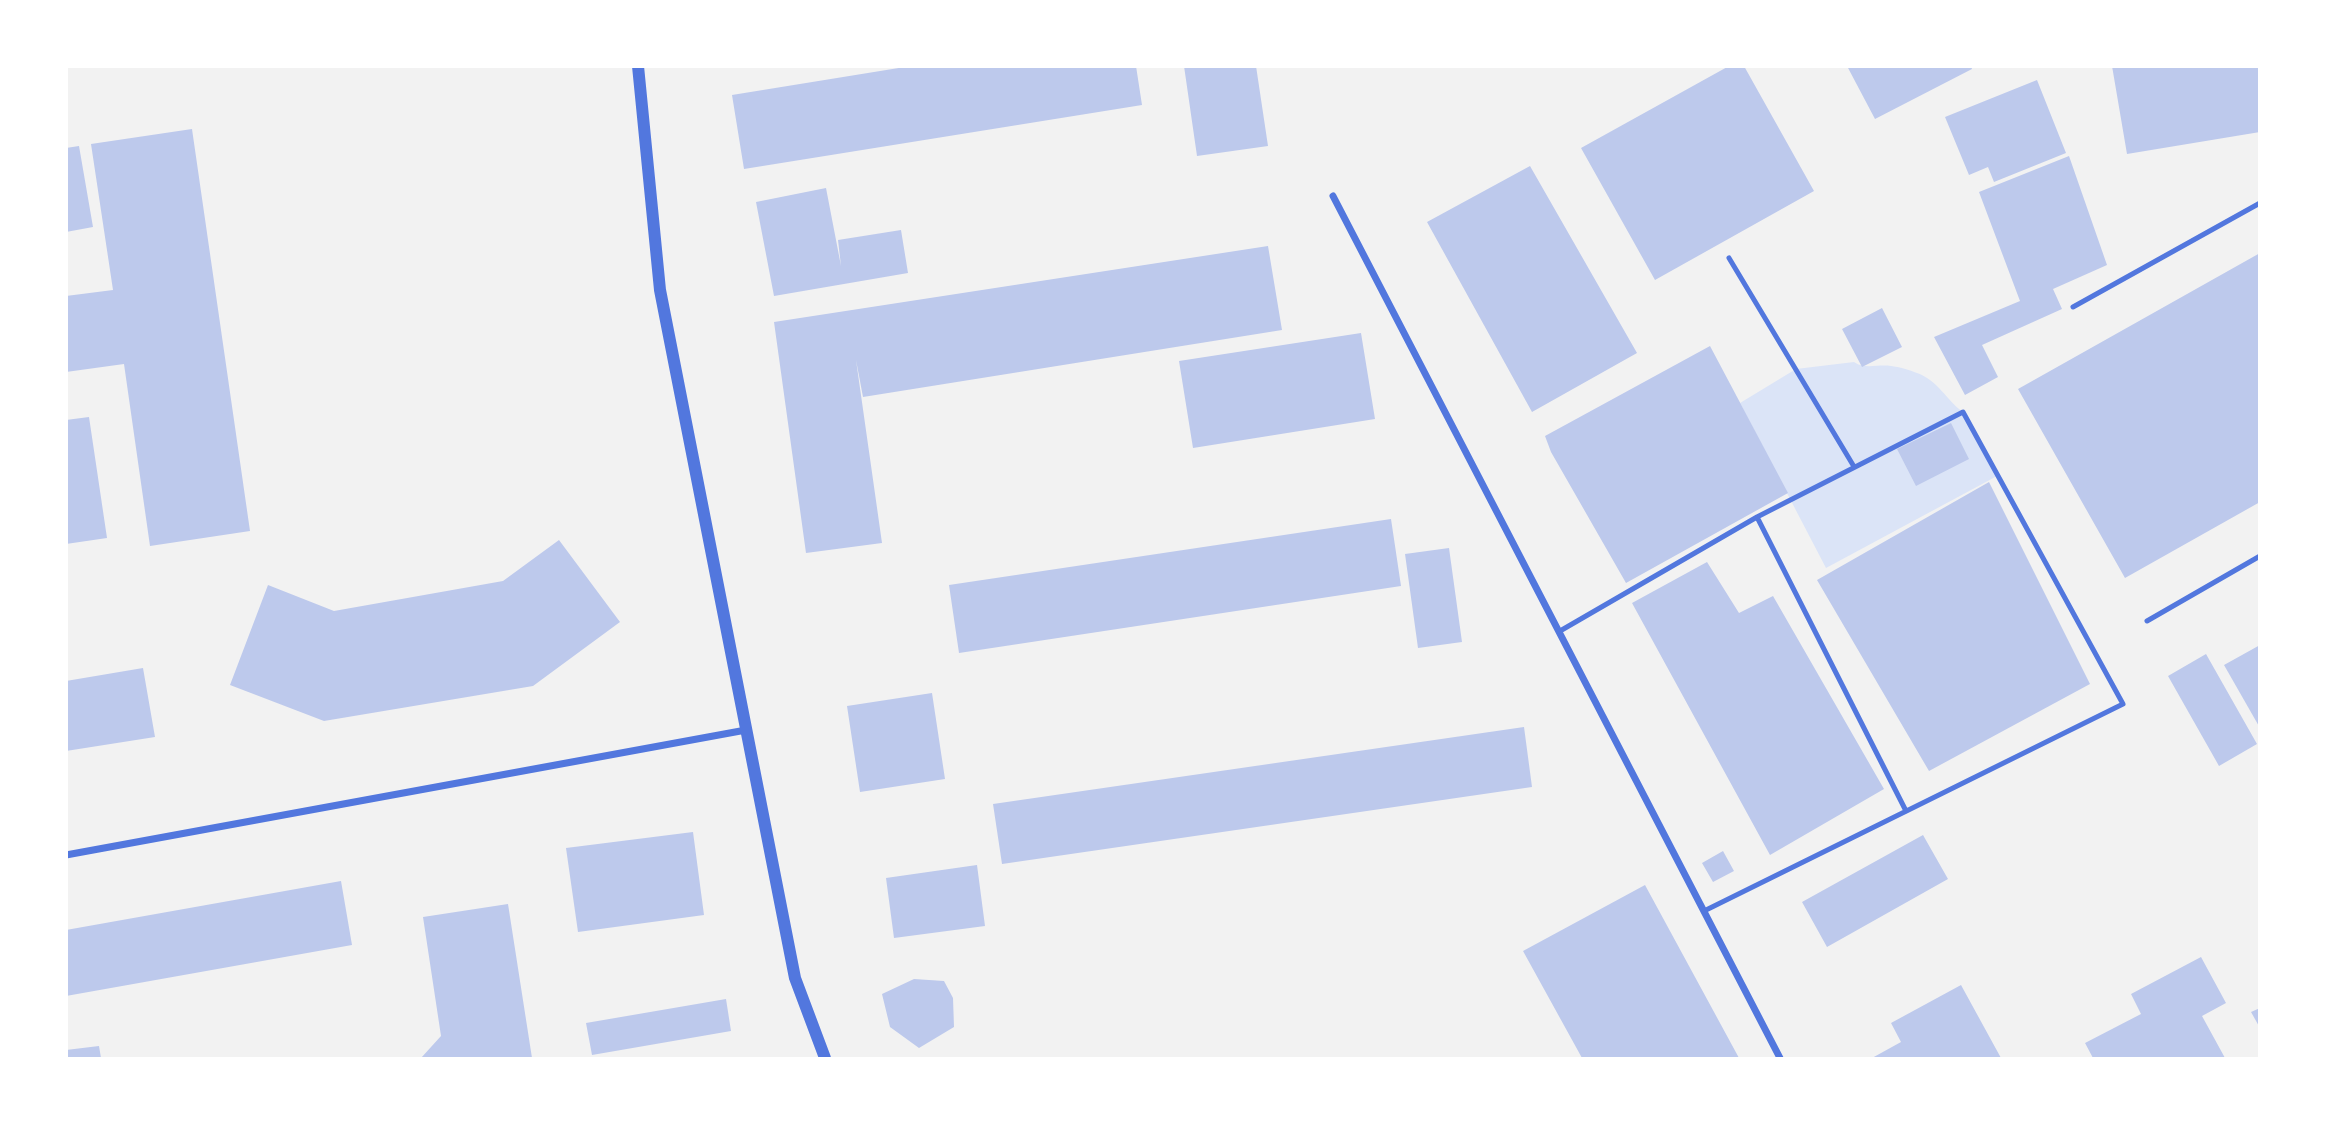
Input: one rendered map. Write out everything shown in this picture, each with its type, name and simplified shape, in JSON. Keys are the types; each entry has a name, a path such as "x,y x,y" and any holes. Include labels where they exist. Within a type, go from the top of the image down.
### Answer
{"street":[{"path":"638,66 660,290 795,978 825,1059"},
{"path":"1333,196 1780,1059"},
{"path":"66,855 746,730"}],"lane":[{"path":"2073,307 2259,203"},
{"path":"1729,258 1853,466"},
{"path":"1560,631 1757,517 1963,412 2123,704 1704,912"},
{"path":"1757,517 1906,811"},
{"path":"2147,621 2259,556"}],"shaded area":[{"path":"1854,362 1863,366 1901,368 1925,376 1963,412 1997,476 1826,568 1740,403 1796,369"}],"building":[{"path":"911,66 1136,66 1142,105 744,169 732,95"},
{"path":"1184,66 1256,66 1268,146 1197,156"},
{"path":"1729,66 1744,66 1814,191 1655,280 1581,148"},
{"path":"1847,66 1971,66 1972,69 1875,119"},
{"path":"2112,66 2260,66 2260,132 2127,154"},
{"path":"2037,80 2066,153 1994,182 1988,167 1969,175 1945,117"},
{"path":"192,129 250,531 150,546 124,364 66,372 66,296 113,290 91,144"},
{"path":"79,146 93,227 66,232 66,148"},
{"path":"2069,156 2107,265 2053,289 2062,309 1982,345 1998,377 1965,395 1934,337 2020,301 1979,192"},
{"path":"1530,166 1637,353 1532,412 1427,222"},
{"path":"826,188 841,266 838,240 901,230 908,273 774,296 756,202"},
{"path":"1268,246 1282,330 863,397 856,360 882,543 806,553 774,322"},
{"path":"2260,253 2260,502 2125,578 2018,389"},
{"path":"1882,308 1902,347 1862,367 1842,329"},
{"path":"1361,333 1375,419 1193,448 1179,361"},
{"path":"1710,346 1788,493 1626,583 1551,452 1545,436"},
{"path":"89,417 107,538 66,544 66,420"},
{"path":"1951,423 1969,459 1916,486 1897,449"},
{"path":"1989,482 2090,684 1929,771 1817,580"},
{"path":"1391,519 1401,586 959,653 949,585"},
{"path":"559,540 620,622 533,686 324,721 230,685 268,585 334,611 503,581"},
{"path":"1449,548 1462,642 1418,648 1405,554"},
{"path":"1707,562 1739,613 1773,596 1884,789 1770,855 1632,603"},
{"path":"2260,645 2260,728 2224,665"},
{"path":"2206,654 2257,744 2219,766 2168,676"},
{"path":"143,668 155,737 66,751 66,681"},
{"path":"932,693 945,779 860,792 847,706"},
{"path":"1524,727 1532,787 1002,864 993,804"},
{"path":"693,832 704,915 578,932 566,848"},
{"path":"1923,835 1948,879 1827,947 1802,902"},
{"path":"1723,851 1734,871 1713,882 1702,863"},
{"path":"977,865 985,926 894,938 886,878"},
{"path":"341,881 352,945 66,996 66,930"},
{"path":"1645,885 1739,1058 1582,1058 1523,951"},
{"path":"508,904 532,1058 421,1058 441,1036 423,917"},
{"path":"2201,957 2226,1003 2202,1016 2225,1058 2093,1058 2085,1043 2141,1014 2131,994"},
{"path":"914,979 944,981 953,998 954,1027 919,1048 890,1027 882,994"},
{"path":"1961,985 2001,1058 1872,1058 1901,1042 1891,1023"},
{"path":"726,999 731,1031 592,1055 586,1023"},
{"path":"2260,1008 2260,1028 2251,1012"},
{"path":"99,1046 101,1058 66,1058 66,1050"}]}
